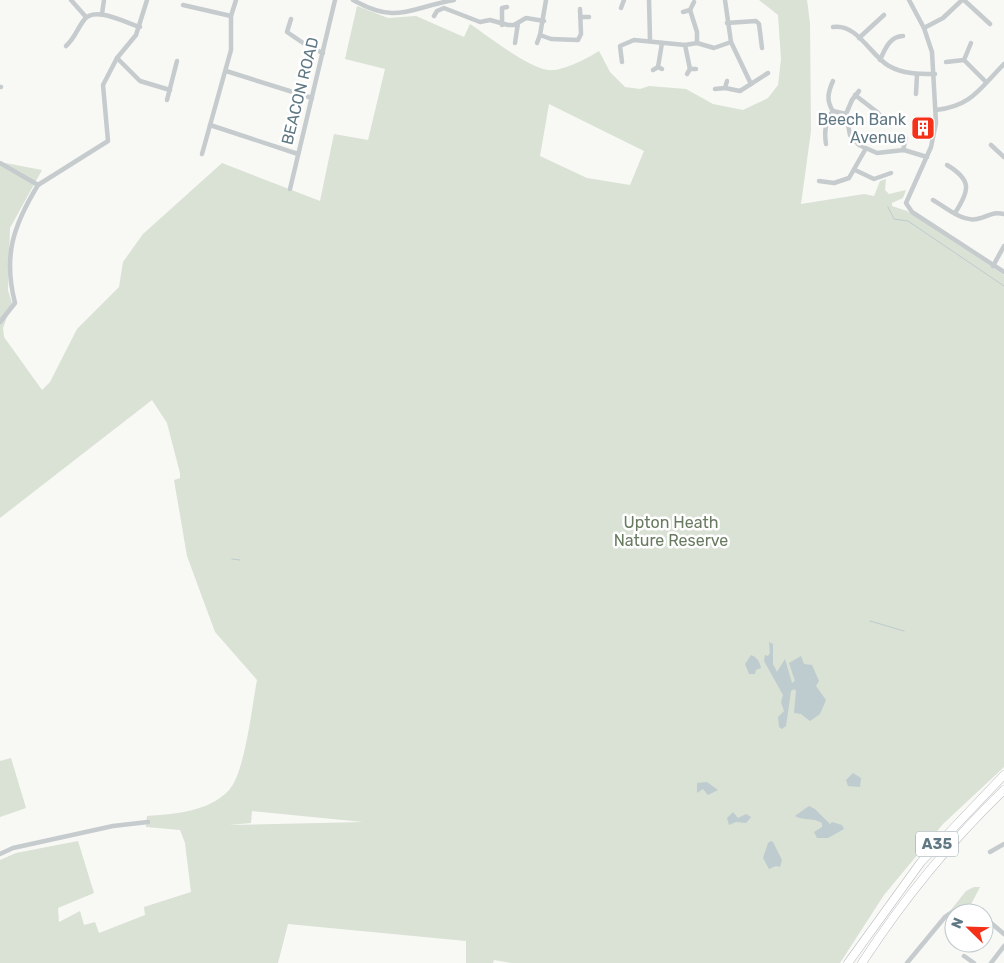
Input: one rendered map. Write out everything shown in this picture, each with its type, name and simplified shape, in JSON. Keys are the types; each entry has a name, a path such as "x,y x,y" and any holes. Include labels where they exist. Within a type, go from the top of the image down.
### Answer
{"highway":[{"name":"A35","path":"844,963 935,846 1004,775"},
{"name":"A35","path":"863,963 880,936 936,862 1004,790"},
{"name":"A35","path":"848,963 877,920"}],"street":[{"path":"71,0 86,17"},
{"path":"102,14 104,0"},
{"path":"0,322 15,303 8,278 14,231 21,212 38,185 108,141 103,85 117,58 133,40 140,27 147,0"},
{"path":"202,154 232,50 231,16 236,0"},
{"name":"BEACON ROAD","path":"290,189 335,0"},
{"path":"353,0 372,11 400,14 454,0"},
{"path":"537,43 544,21 546,0"},
{"path":"621,8 624,0 631,1"},
{"path":"649,0 650,40"},
{"path":"725,0 731,42 751,84"},
{"path":"909,0 924,28 932,52 936,110 934,137 906,203 912,212 1004,272"},
{"path":"924,28 943,18 963,0 990,24"},
{"path":"694,2 690,10 698,36 697,43"},
{"path":"183,5 231,16"},
{"path":"502,25 502,8 506,7"},
{"path":"434,16 437,10 444,8 465,17 502,25 518,23 526,18 544,21"},
{"path":"540,35 551,39 578,40 581,34 580,9"},
{"path":"465,17 468,10"},
{"path":"683,12 690,10"},
{"path":"66,46 74,39 86,17 94,13 140,27"},
{"path":"859,38 884,15"},
{"path":"580,18 589,17"},
{"path":"290,19 287,32 309,47 323,52"},
{"path":"728,23 756,21 759,24 762,48"},
{"path":"515,43 518,23"},
{"path":"836,25 859,38 880,60 893,68 917,74 935,74"},
{"path":"880,60 892,40 898,36 903,36"},
{"path":"622,62 618,45 634,40 650,40 685,45 697,43 714,48 731,42"},
{"path":"753,42 760,42"},
{"path":"964,60 971,42"},
{"path":"653,70 660,68 662,43"},
{"path":"685,45 688,72 696,69"},
{"path":"117,58 140,81 170,90"},
{"path":"946,62 964,60"},
{"path":"964,60 986,82"},
{"path":"167,100 177,61"},
{"path":"936,110 961,105 969,101 1004,64"},
{"path":"226,70 312,98"},
{"path":"715,89 725,88 740,91 768,73"},
{"path":"916,94 917,74"},
{"path":"725,88 727,81"},
{"path":"833,81 828,102 833,111 846,114"},
{"path":"859,91 855,95 846,114 850,135 864,150 877,154 911,150 927,157"},
{"path":"855,95 877,112 885,121"},
{"path":"826,144 828,118 833,111"},
{"path":"210,125 298,154"},
{"path":"903,150 906,138"},
{"path":"990,145 1004,157"},
{"path":"819,181 841,182 849,178 855,170 864,150"},
{"path":"0,163 38,185"},
{"path":"947,165 962,176 966,185 966,193 955,213"},
{"path":"855,170 874,179 891,173"},
{"path":"933,200 970,220 978,219 990,213 1004,214"},
{"path":"993,266 1004,246"},
{"path":"0,854 13,848 113,826 148,822"},
{"path":"990,852 1004,844"},
{"path":"906,963 944,917"},
{"path":"994,926 1004,934"},
{"path":"992,963 1004,946"},
{"path":"964,956 974,963"}],"green space":[{"name":"Upton Heath Nature Reserve","path":"759,0 807,0 810,23 811,131 801,204 864,194 874,196 880,181 886,179 885,190 889,194 906,190 903,198 892,203 892,206 907,211 1004,275 1004,767 943,824 884,895 840,963 511,963 494,960 493,963 466,963 466,941 288,924 278,963 0,963 0,860 16,853 78,841 94,893 58,908 59,922 80,911 84,925 95,922 99,933 145,915 144,907 191,892 185,843 180,830 146,827 147,816 191,811 212,803 229,790 235,781 244,755 257,680 215,632 187,556 174,480 180,478 180,473 167,423 152,400 0,518 0,162 42,170 10,228 8,290 12,303 3,328 4,337 42,390 50,382 77,329 119,287 123,262 143,234 222,163 320,201 334,134 368,140 385,69 345,59 357,6 388,18 416,16 464,37 470,24 529,63 548,70 567,67 599,51 610,72 625,87 640,89 649,86 686,89 713,104 743,110 768,98 778,85 781,59 778,15","holes":["549,104 644,151 630,185 587,178 540,156","252,811 363,822 229,825 251,823"]},
{"path":"11,758 26,808 0,817 0,761"},
{"path":"974,887 980,887 972,903 956,903 966,891"}],"shaded area":[{"path":"769,642 773,644 773,664 777,672 785,659 792,683 795,681 789,663 801,656 804,664 812,665 819,681 816,686 826,700 820,714 810,721 801,714 794,713 796,691 794,689 791,691 786,726 782,729 779,727 778,717 784,711 781,702 783,695 764,661 765,655 768,656 770,653"},
{"path":"751,655 758,660 761,668 756,670 755,674 749,674 745,664"},
{"path":"853,773 861,778 860,787 848,786 846,780"},
{"path":"707,782 718,790 708,795 703,789 697,793 697,783"},
{"path":"809,806 815,809 830,824 832,822 842,825 844,829 828,838 817,838 814,832 822,827 822,823 795,816"},
{"path":"733,812 738,818 746,814 751,817 746,823 736,822 729,825 727,818"},
{"path":"771,841 782,860 780,867 776,866 769,869 763,858 768,843"}],"waterway":[{"path":"888,207 894,219 908,221 1004,286"},
{"path":"232,559 240,560"},
{"path":"870,621 904,631"}],"place":[{"name":"Beech Bank Avenue","path":"923,128"}]}
